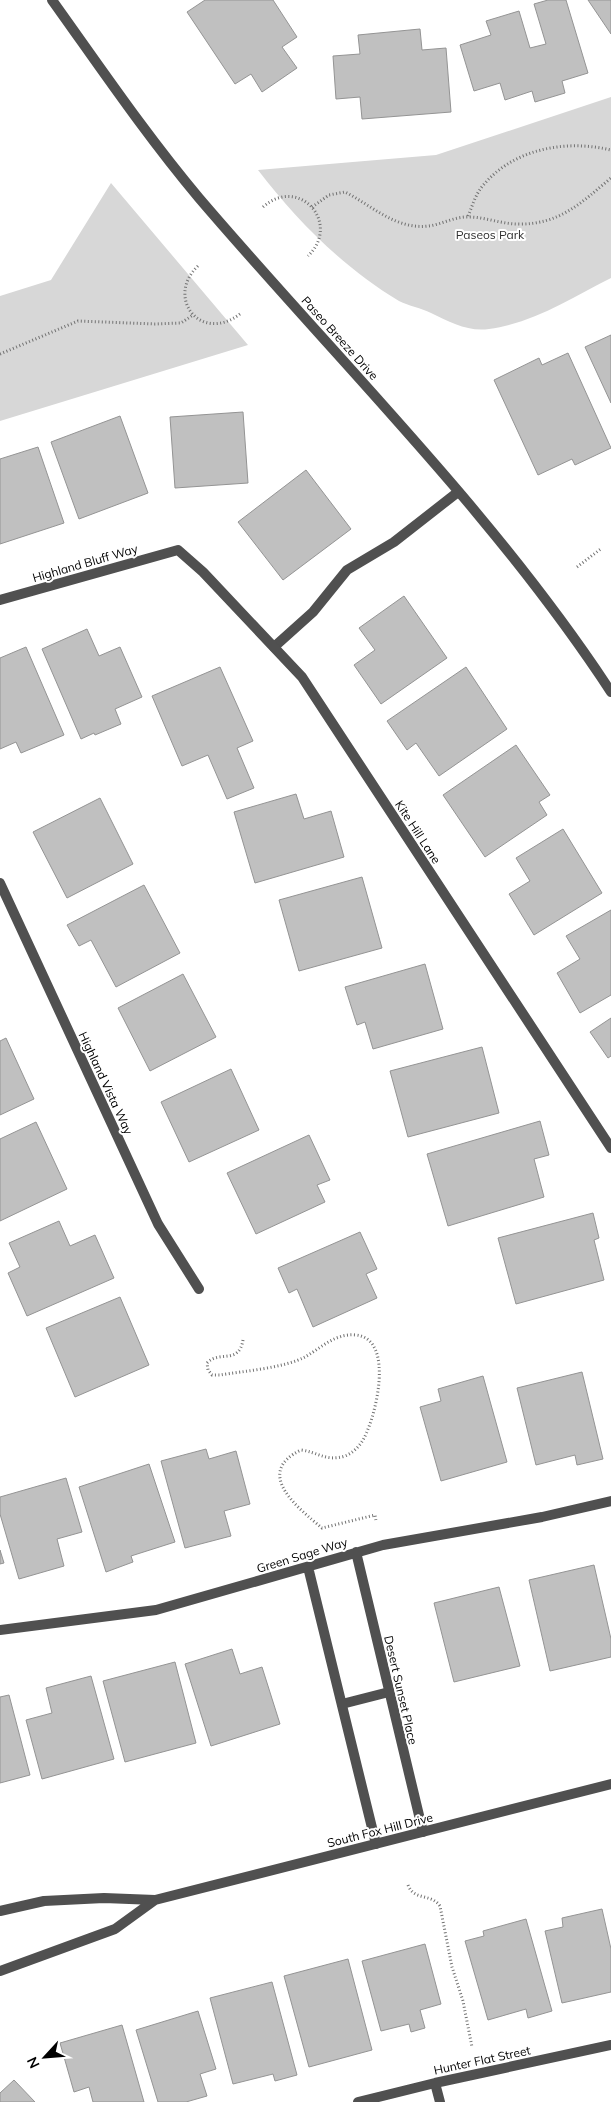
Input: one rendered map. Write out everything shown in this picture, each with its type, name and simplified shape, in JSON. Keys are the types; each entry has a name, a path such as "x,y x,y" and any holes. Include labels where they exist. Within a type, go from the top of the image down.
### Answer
{"street":[{"name":"Paseo Breeze Drive","path":"52,0 162,152 198,197 458,492 552,607 611,692"},
{"path":"274,647 308,618 347,570 394,542 458,492"},
{"name":"Kite Hill Lane","path":"178,550 203,572 302,677 611,1148"},
{"name":"Highland Bluff Way","path":"0,600 178,550"},
{"name":"Highland Vista Way","path":"0,884 158,1224 199,1289"},
{"name":"Green Sage Way","path":"0,1630 156,1610 383,1545 542,1517 611,1501"},
{"name":"Desert Sunset Place","path":"356,1552 423,1832"},
{"path":"308,1567 376,1844"},
{"path":"342,1704 388,1692"},
{"name":"South Fox Hill Drive","path":"0,1911 44,1902 104,1898 155,1900 611,1784"},
{"name":"South Fox Hill Drive","path":"0,1971 115,1929 155,1900"},
{"name":"Hunter Flat Street","path":"358,2102 435,2083 611,2045"},
{"path":"435,2083 440,2102"}],"path":[{"path":"468,216 479,190 500,170 526,155 540,150 569,145 585,145 611,150"},
{"path":"312,207 329,195 344,192 393,221 413,226 428,226 468,216 518,224 549,222 577,206 611,178"},
{"path":"263,207 272,200 283,196 304,200 312,207 318,216 321,238 316,249 308,256"},
{"path":"198,266 185,283 184,294 193,315 202,322 223,324 240,314"},
{"path":"0,354 78,321 163,324 181,323 193,315"},
{"path":"577,567 602,548"},
{"path":"243,1340 242,1348 237,1353 211,1359 207,1364 208,1370 212,1375 290,1363 337,1337 347,1335 366,1337 373,1344 378,1354 380,1367 375,1403 364,1438 356,1450 345,1456 323,1458 301,1450 293,1454 286,1461 281,1470 280,1482 284,1493 291,1502 322,1528 375,1515 376,1521"},
{"path":"408,1885 416,1896 436,1900 440,1906 450,1958 463,2002 472,2047"}],"green space":[{"name":"Paseos Park","path":"611,97 611,278 537,316 506,326 481,330 466,328 399,301 359,274 322,242 258,170 436,155"},
{"path":"111,183 248,345 0,421 0,296 51,280"}],"building":[{"path":"205,0 273,0 297,37 282,47 297,68 262,92 251,74 235,84 187,12"},
{"path":"548,0 566,0 588,73 562,81 565,93 535,102 532,91 505,100 500,83 474,91 460,45 491,35 486,21 519,11 530,48 546,44 534,4"},
{"path":"588,0 611,0 611,34"},
{"path":"420,29 422,50 446,48 451,112 362,119 360,97 336,99 333,56 360,54 358,35"},
{"path":"611,335 611,403 585,347"},
{"path":"568,353 611,448 575,465 572,459 538,475 494,380 539,358 542,365"},
{"path":"243,412 248,483 175,488 170,417"},
{"path":"120,416 148,493 79,519 51,442"},
{"path":"38,447 64,523 0,544 0,459"},
{"path":"306,470 351,529 283,580 238,522"},
{"path":"404,596 447,658 381,704 354,665 375,650 359,628"},
{"path":"87,629 99,656 120,647 142,697 115,709 121,724 81,739 42,649"},
{"path":"26,647 64,735 21,753 16,742 0,749 0,658"},
{"path":"220,667 253,741 237,748 254,788 227,799 208,755 182,766 152,696"},
{"path":"466,667 507,729 439,776 416,743 407,750 387,721"},
{"path":"516,745 550,795 539,802 547,815 485,857 443,795"},
{"path":"296,794 304,819 331,811 344,857 255,883 234,812"},
{"path":"100,798 133,864 67,898 33,832"},
{"path":"563,829 602,893 534,935 509,894 530,881 516,858"},
{"path":"362,877 382,948 299,971 279,900"},
{"path":"144,885 180,953 116,987 91,940 79,946 67,925"},
{"path":"611,910 611,995 580,1013 557,973 580,959 566,936"},
{"path":"425,964 443,1029 373,1049 365,1022 357,1025 345,987"},
{"path":"183,974 216,1037 150,1071 118,1008"},
{"path":"611,1018 611,1056 608,1058 590,1032"},
{"path":"6,1038 34,1099 0,1115 0,1041"},
{"path":"482,1047 499,1113 408,1137 390,1071"},
{"path":"231,1069 259,1130 189,1162 161,1102"},
{"path":"540,1121 549,1155 534,1159 544,1197 448,1226 427,1154"},
{"path":"36,1122 67,1189 0,1221 0,1139"},
{"path":"309,1135 330,1180 317,1185 325,1202 256,1234 227,1173"},
{"path":"593,1213 599,1238 594,1240 604,1280 516,1304 498,1238"},
{"path":"59,1221 70,1246 95,1235 114,1278 27,1316 8,1273 20,1267 9,1243"},
{"path":"360,1232 377,1269 366,1274 377,1298 313,1327 297,1289 289,1293 278,1268"},
{"path":"120,1297 149,1365 75,1397 46,1328"},
{"path":"582,1372 603,1459 577,1465 575,1455 536,1465 517,1388"},
{"path":"483,1376 507,1462 441,1481 420,1407 441,1401 438,1389"},
{"path":"206,1449 209,1459 236,1451 250,1504 224,1511 231,1536 185,1548 161,1461"},
{"path":"149,1464 175,1542 131,1556 133,1562 106,1572 79,1487"},
{"path":"66,1478 82,1532 57,1539 64,1566 19,1579 0,1514 0,1497"},
{"path":"0,1550 4,1563 0,1564"},
{"path":"594,1565 611,1639 611,1657 550,1671 529,1580"},
{"path":"499,1587 520,1666 454,1682 434,1603"},
{"path":"232,1649 240,1674 262,1667 280,1724 211,1746 185,1664"},
{"path":"175,1662 196,1743 125,1762 103,1681"},
{"path":"91,1676 114,1759 42,1779 26,1720 52,1713 46,1688"},
{"path":"9,1695 30,1775 0,1783 0,1697"},
{"path":"602,1909 611,1949 611,1992 562,2003 545,1931 563,1927 562,1918"},
{"path":"526,1919 552,2011 528,2018 526,2009 488,2020 465,1941 484,1936 483,1931"},
{"path":"425,1944 441,2004 420,2010 425,2028 411,2032 409,2024 381,2031 362,1961"},
{"path":"348,1959 372,2050 309,2067 284,1976"},
{"path":"272,1982 297,2075 275,2081 273,2074 233,2084 210,1998"},
{"path":"198,2011 216,2069 200,2074 207,2096 186,2102 158,2102 136,2030"},
{"path":"122,2025 144,2102 93,2102 89,2087 74,2092 60,2043"},
{"path":"14,2080 35,2102 0,2102 0,2093"}]}
